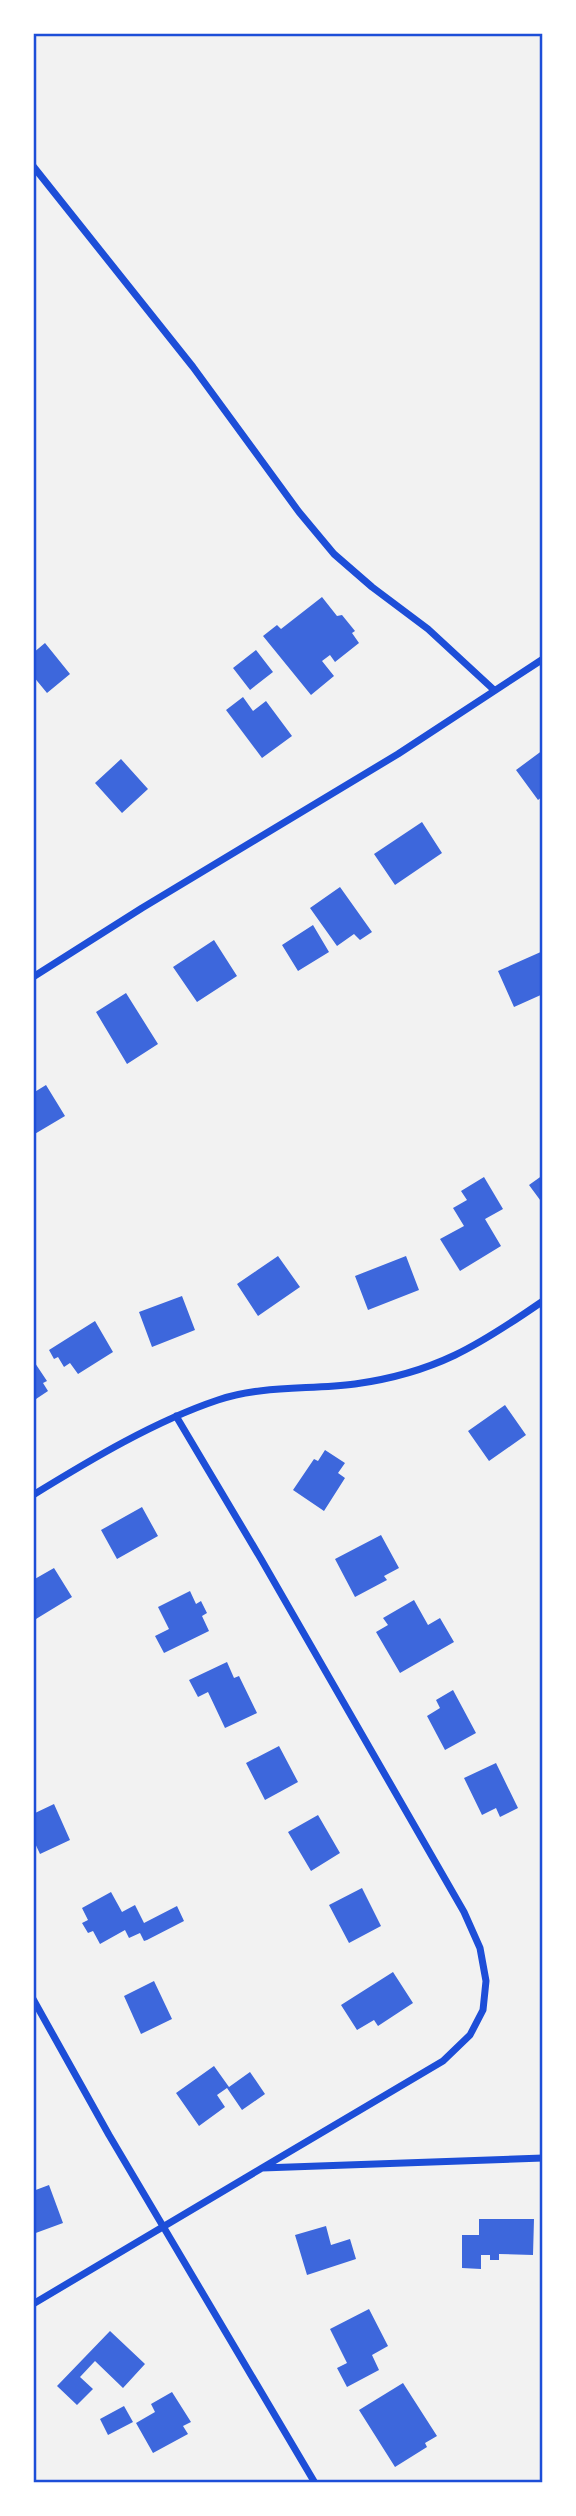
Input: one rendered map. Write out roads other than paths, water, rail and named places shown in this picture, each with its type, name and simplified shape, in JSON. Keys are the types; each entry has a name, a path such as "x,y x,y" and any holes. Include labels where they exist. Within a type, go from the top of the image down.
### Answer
{"street":[{"path":"33,166 193,367 299,512 334,554 428,629 494,690"},
{"path":"33,977 398,754 543,659"},
{"path":"33,1495 176,1416 219,1399 265,1390 353,1384 401,1376 446,1361 488,1339 543,1301"},
{"path":"33,2304 443,2061 470,2035 483,2010 486,1981 480,1948 464,1912 268,1570 176,1416"},
{"path":"33,1999 162,2227 314,2483"},
{"path":"262,2168 543,2158"}]}
